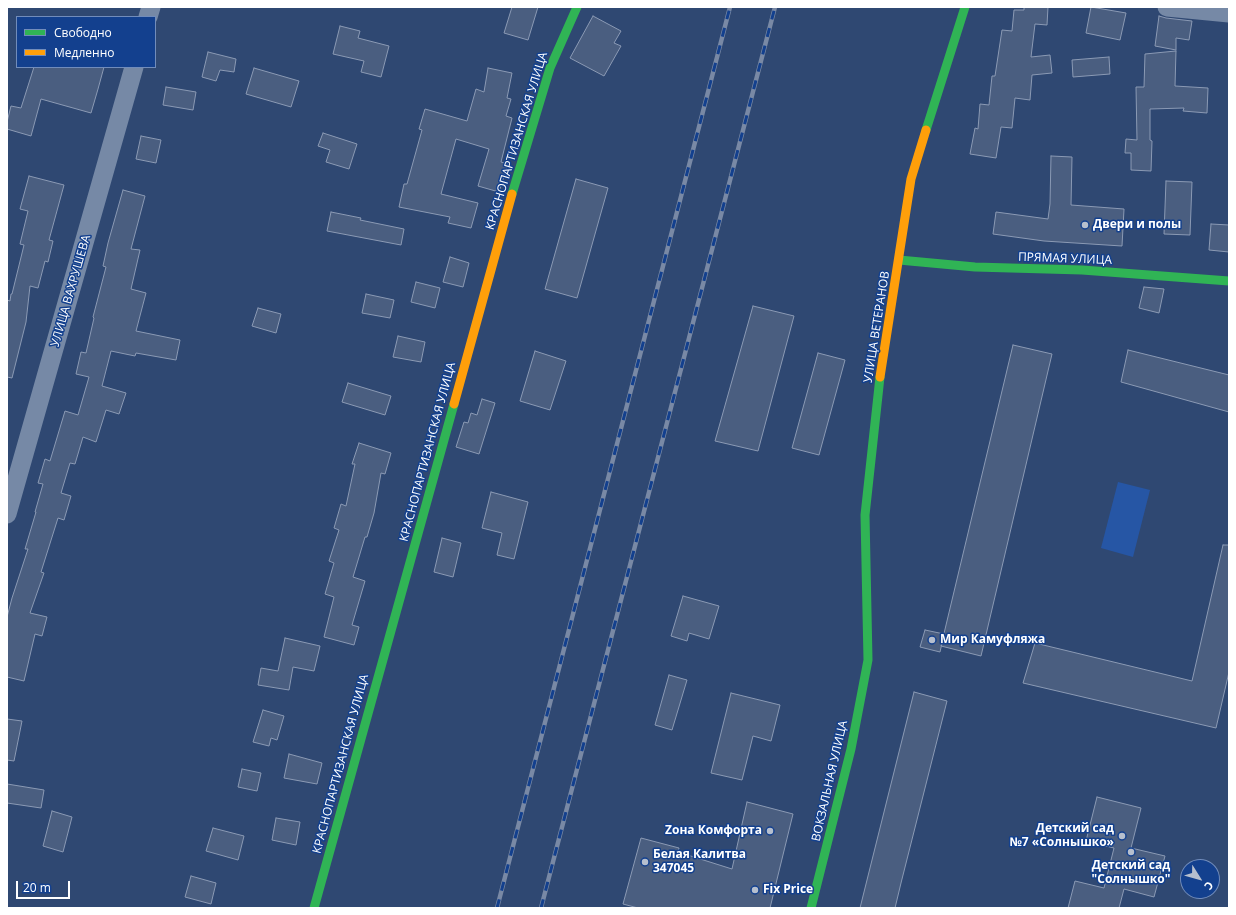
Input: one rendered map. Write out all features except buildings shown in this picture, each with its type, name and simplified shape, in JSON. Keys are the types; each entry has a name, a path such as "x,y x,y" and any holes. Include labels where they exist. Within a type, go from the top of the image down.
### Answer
{"main road":[{"name":"КРАСНОПАРТИЗАНСКАЯ УЛИЦА","path":"314,908 516,179 550,68 577,7"},
{"name":"УЛИЦА ВЕТЕРАНОВ","path":"868,660 865,515 882,361 911,179 965,7"},
{"name":"ПРЯМАЯ УЛИЦА","path":"899,260 975,267 1082,270 1229,281"},
{"name":"ВОКЗАЛЬНАЯ УЛИЦА","path":"811,908 851,749 868,660"}],"street":[{"path":"1167,7 1229,14"},
{"name":"УЛИЦА ВАХРУШЕВА","path":"7,514 134,68"}],"shaded area":[{"path":"1118,482 1150,490 1133,557 1101,548"}],"railway":[{"path":"497,908 730,7"},
{"path":"541,908 775,7"}],"traffic: fast":[{"path":"512,194 550,68 577,7"},
{"path":"926,130 965,7"},
{"path":"899,260 975,267 1082,270 1229,281"},
{"path":"811,908 851,749 868,660 865,515 880,377"},
{"path":"314,908 454,404"}],"traffic: slow":[{"path":"880,377 911,179 926,130"},
{"path":"454,404 512,194"}],"place":[{"name":"Двери и полы","path":"1085,225"},
{"name":"Мир Камуфляжа","path":"932,640"},
{"name":"Zона Комфорта","path":"770,831"},
{"name":"Детский сад №7 «Солнышко»","path":"1122,836"},
{"name":"Детский сад \"Солнышко\"","path":"1131,852"},
{"name":"Белая Калитва 347045","path":"645,862"},
{"name":"Fix Price","path":"755,890"}]}
